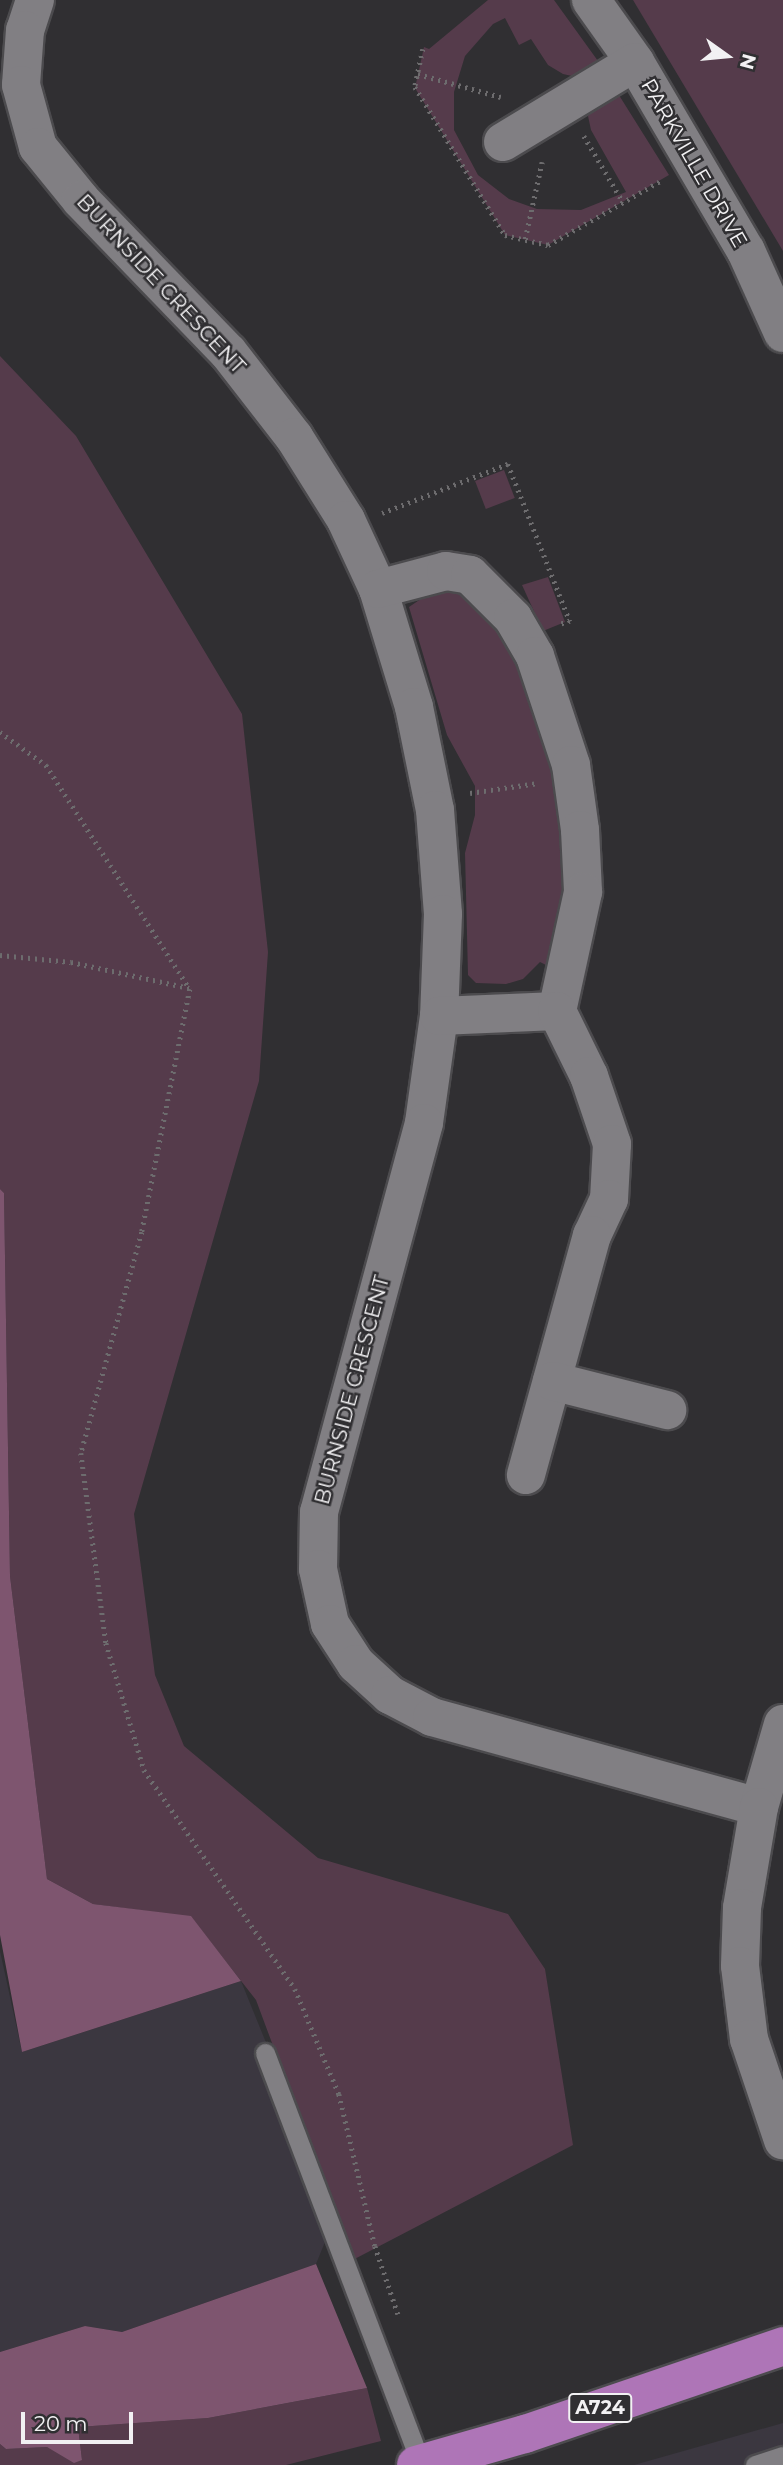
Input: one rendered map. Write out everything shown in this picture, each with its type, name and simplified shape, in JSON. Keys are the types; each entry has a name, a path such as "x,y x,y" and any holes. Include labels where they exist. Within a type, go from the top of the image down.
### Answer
{"main road":[{"name":"A724","path":"423,2464 525,2434 783,2346"}],"street":[{"name":"BURNSIDE CRESCENT","path":"35,0 25,30 21,85 38,147 81,201 228,352 294,437 349,525 378,589 414,707 433,799 443,914 439,1016 424,1123 319,1512 318,1569 330,1624 356,1664 390,1695 432,1717 759,1807"},
{"name":"PARKVILLE DRIVE","path":"591,0 635,62 746,251 783,333"},
{"path":"503,142 635,62"},
{"path":"378,589 446,571 470,575 490,591 524,638 546,688 573,778 583,892 557,1011 589,1076 612,1144 609,1199 592,1235 526,1475"},
{"path":"439,1016 557,1011"},
{"path":"552,1381 667,1410"},
{"path":"783,1724 759,1807 742,1908 740,1966 749,2039 783,2140"}],"lane":[{"path":"265,2053 423,2464"},
{"path":"755,2465 783,2456"}],"path":[{"path":"423,50 415,88 505,235 548,245 694,161"},
{"path":"418,75 560,108 623,202"},
{"path":"525,240 560,108"},
{"path":"349,525 508,464 570,621 524,638"},
{"path":"0,732 46,765 190,989 142,1232 81,1453 106,1643 144,1770 295,1989 339,2094 375,2246 402,2325"},
{"path":"433,799 573,778"},
{"path":"0,956 71,962 190,989"}],"shaded area":[{"path":"488,0 554,0 598,61 572,76 563,74 548,65 531,39 519,45 505,18 493,24 465,56 454,92 454,130 478,175 509,199 537,209 581,210 626,192 591,130 588,116 597,103 617,92 669,175 548,245 505,235 415,88 424,47 429,49"},
{"path":"633,0 783,0 783,251"},
{"path":"0,356 76,436 242,714 268,952 259,1081 134,1514 155,1675 184,1746 318,1858 508,1914 545,1969 573,2145 345,2264 336,2215 256,2000 191,1917 93,1904 47,1879 10,1576 4,1193 0,1189"},
{"path":"504,470 515,498 486,509 475,481"},
{"path":"548,577 565,622 543,631 522,585"},
{"path":"440,586 465,593 505,629 549,749 569,866 548,966 540,962 523,979 506,984 476,983 468,975 465,853 475,815 475,786 447,735 409,607"},
{"path":"0,1189 4,1193 10,1576 47,1879 93,1904 191,1916 241,1981 22,2052 0,1935"},
{"path":"0,1951 22,2052 241,1981 336,2215 316,2264 122,2332 85,2326 0,2352"},
{"path":"316,2264 367,2388 208,2418 78,2427 82,2460 74,2463 47,2447 6,2449 0,2444 0,2352 85,2326 122,2332"},
{"path":"367,2388 381,2441 286,2465 0,2465 0,2444 6,2449 47,2447 82,2460 78,2427 208,2418"},
{"path":"783,2423 783,2465 634,2465"}]}
